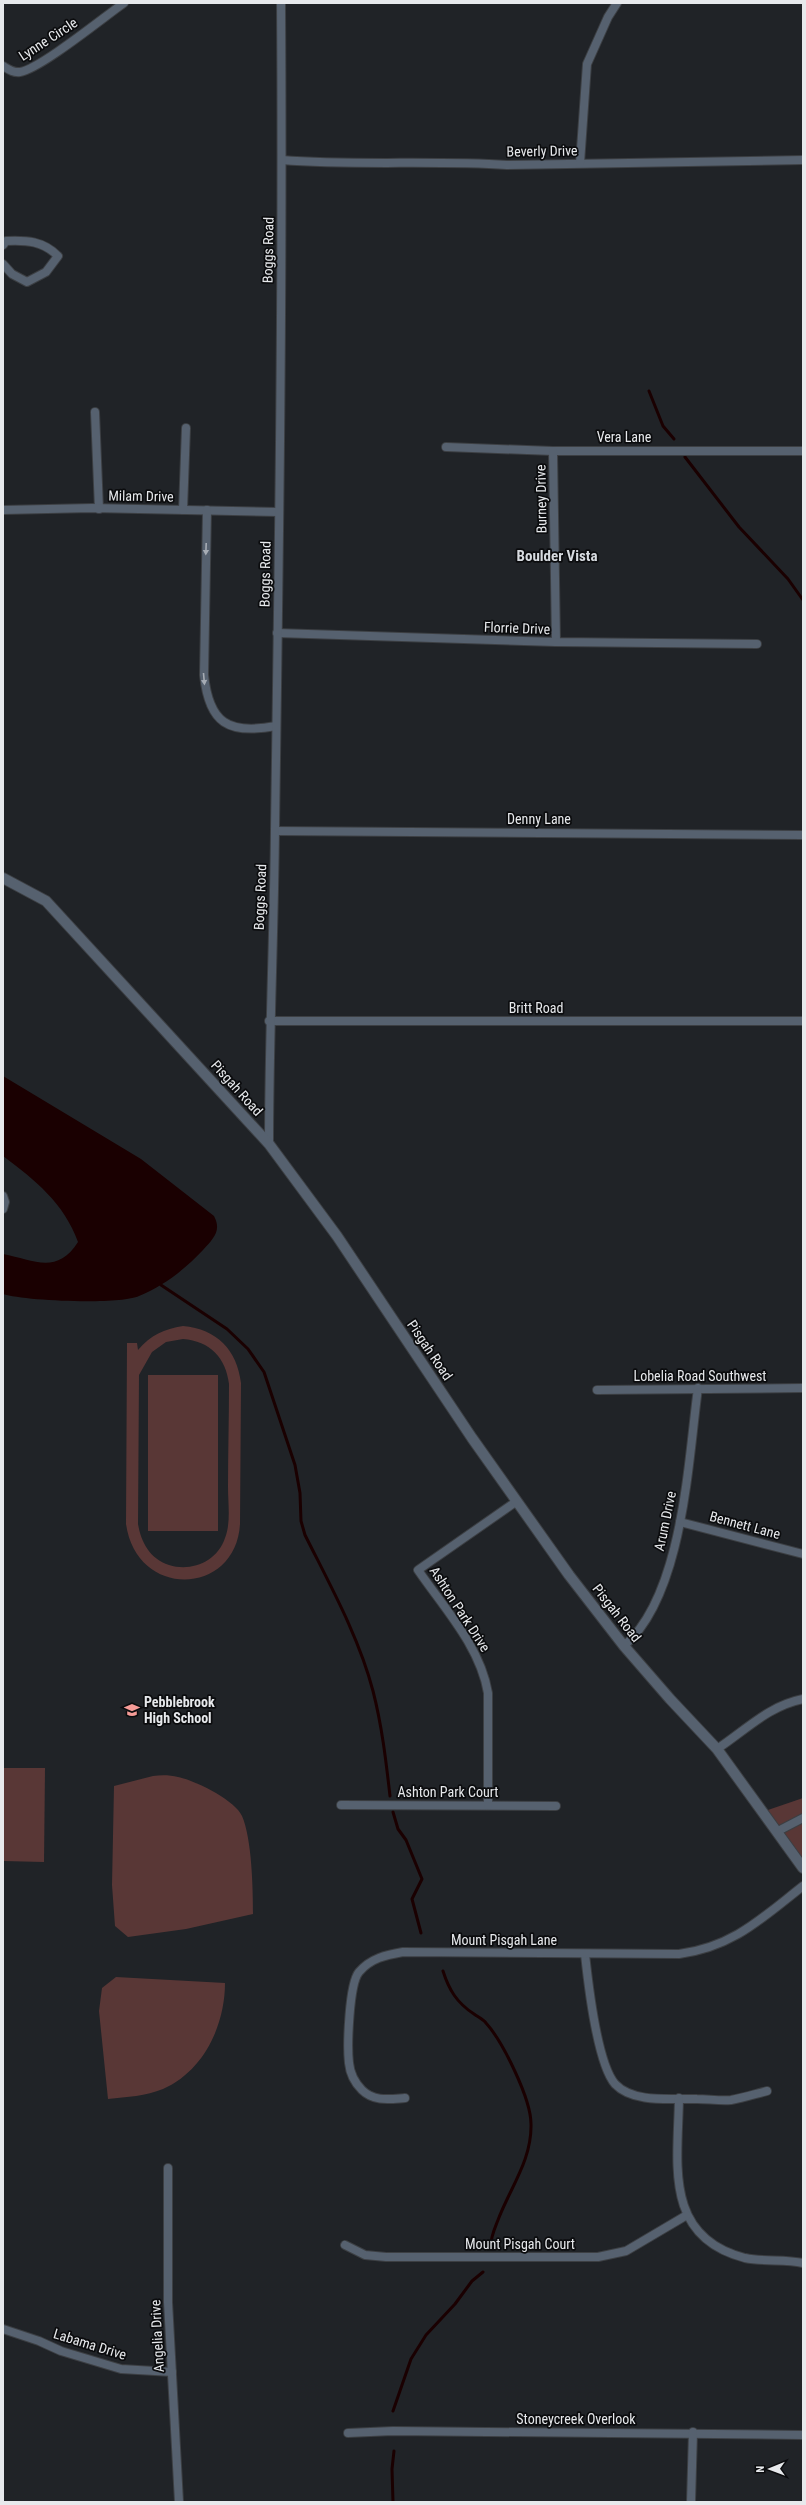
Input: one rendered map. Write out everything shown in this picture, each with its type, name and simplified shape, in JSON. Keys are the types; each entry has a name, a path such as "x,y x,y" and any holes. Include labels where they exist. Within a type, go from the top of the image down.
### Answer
{"street":[{"name":"Lynne Circle","path":"3,66 9,71 20,72 40,63 124,3"},
{"name":"Boggs Road","path":"269,1144 270,1021 275,831 282,160 281,3"},
{"path":"580,163 586,64 608,17 617,3"},
{"name":"Beverly Drive","path":"282,160 312,163 460,161 507,165 803,160"},
{"path":"3,245 6,241 23,240 41,243 58,256 46,272 27,282 12,274 3,264"},
{"path":"95,412 99,509"},
{"path":"183,510 186,428"},
{"name":"Vera Lane","path":"446,447 553,451 803,451"},
{"name":"Burney Drive","path":"553,451 556,642"},
{"name":"Milam Drive","path":"3,510 99,509 278,512"},
{"path":"207,510 204,675 207,700 211,709 226,724 249,728 276,726"},
{"name":"Florrie Drive","path":"277,633 556,642 757,644"},
{"name":"Denny Lane","path":"275,831 803,835"},
{"name":"Pisgah Road","path":"3,878 46,901 269,1144 337,1236 517,1501 624,1646 670,1699 718,1749 803,1868"},
{"name":"Britt Road","path":"270,1021 803,1021"},
{"path":"3,1196 5,1202 3,1209"},
{"name":"Arum Drive","path":"624,1646 649,1618 660,1594 680,1522 698,1388"},
{"name":"Lobelia Road Southwest","path":"597,1390 803,1388"},
{"name":"Ashton Park Drive","path":"488,1805 488,1693 486,1681 474,1650 418,1570 517,1501"},
{"name":"Bennett Lane","path":"680,1522 803,1554"},
{"path":"718,1749 736,1737 756,1718 780,1705 803,1699"},
{"name":"Ashton Park Court","path":"341,1805 556,1806"},
{"path":"778,1831 803,1818"},
{"name":"Mount Pisgah Lane","path":"405,2098 378,2100 362,2091 352,2076 349,2062 350,2001 358,1973 368,1963 384,1955 403,1952 679,1954 699,1952 741,1935 803,1886"},
{"path":"586,1954 588,1992 607,2069 615,2084 628,2092 650,2098 730,2100 767,2091"},
{"path":"679,2098 678,2181 682,2206 687,2215 704,2236 717,2246 732,2254 748,2258 789,2260 803,2263"},
{"name":"Angelia Drive","path":"168,2168 168,2302 179,2502"},
{"name":"Mount Pisgah Court","path":"345,2244 365,2255 386,2257 598,2257 626,2251 687,2215"},
{"name":"Labama Drive","path":"3,2329 39,2340 61,2351 121,2369 172,2372"},
{"name":"Stoneycreek Overlook","path":"348,2433 393,2431 693,2432 803,2435"},
{"path":"691,2502 693,2432"}],"shaded area":[{"path":"3,1076 141,1159 214,1216 217,1230 210,1242 189,1264 174,1276 148,1292 129,1299 72,1301 30,1299 3,1294 3,1254 35,1262 53,1262 62,1259 78,1242 65,1215 57,1204 37,1183 3,1156"},
{"path":"183,1326 195,1328 206,1332 223,1343 230,1351 235,1361 239,1371 241,1383 240,1524 234,1548 222,1565 205,1576 186,1580 166,1576 148,1566 134,1549 126,1524 127,1343 137,1343 138,1350 148,1340 164,1331","holes":["183,1339 193,1340 209,1347 215,1352 224,1366 229,1384 229,1519 225,1538 221,1546 210,1559 194,1566 177,1567 157,1559 144,1543 139,1531 139,1375 152,1352 166,1342"]},
{"path":"148,1375 218,1375 218,1531 148,1531"},
{"path":"3,1768 45,1768 44,1862 3,1861"},
{"path":"153,1776 172,1776 194,1782 223,1797 238,1810 242,1816 245,1826 250,1851 253,1914 186,1929 128,1937 115,1926 112,1885 114,1786"},
{"path":"803,1798 803,1866 765,1811"},
{"path":"116,1977 225,1983 224,1999 221,2015 209,2045 201,2059 190,2071 163,2089 136,2096 108,2099 99,2011 102,1988"}],"waterway":[{"path":"649,391 663,426 674,439"},
{"path":"685,457 739,527 788,579 803,600"},
{"path":"161,1285 227,1329 248,1349 264,1372 295,1465 300,1493 301,1521 305,1535 352,1631 373,1691 379,1717 390,1796"},
{"path":"393,1812 398,1829 406,1840 422,1879 412,1899 421,1933"},
{"path":"443,1971 454,1996 468,2010 485,2022 500,2043 515,2071 530,2113 531,2124 528,2150 494,2230 491,2240 491,2247"},
{"path":"393,2411 411,2359 426,2335 455,2304 472,2281 483,2272"},
{"path":"393,2502 392,2469 394,2451"}],"place":[{"name":"Pebblebrook High School","path":"132,1710"}],"district":[{"name":"Boulder Vista","path":"557,556"}]}
